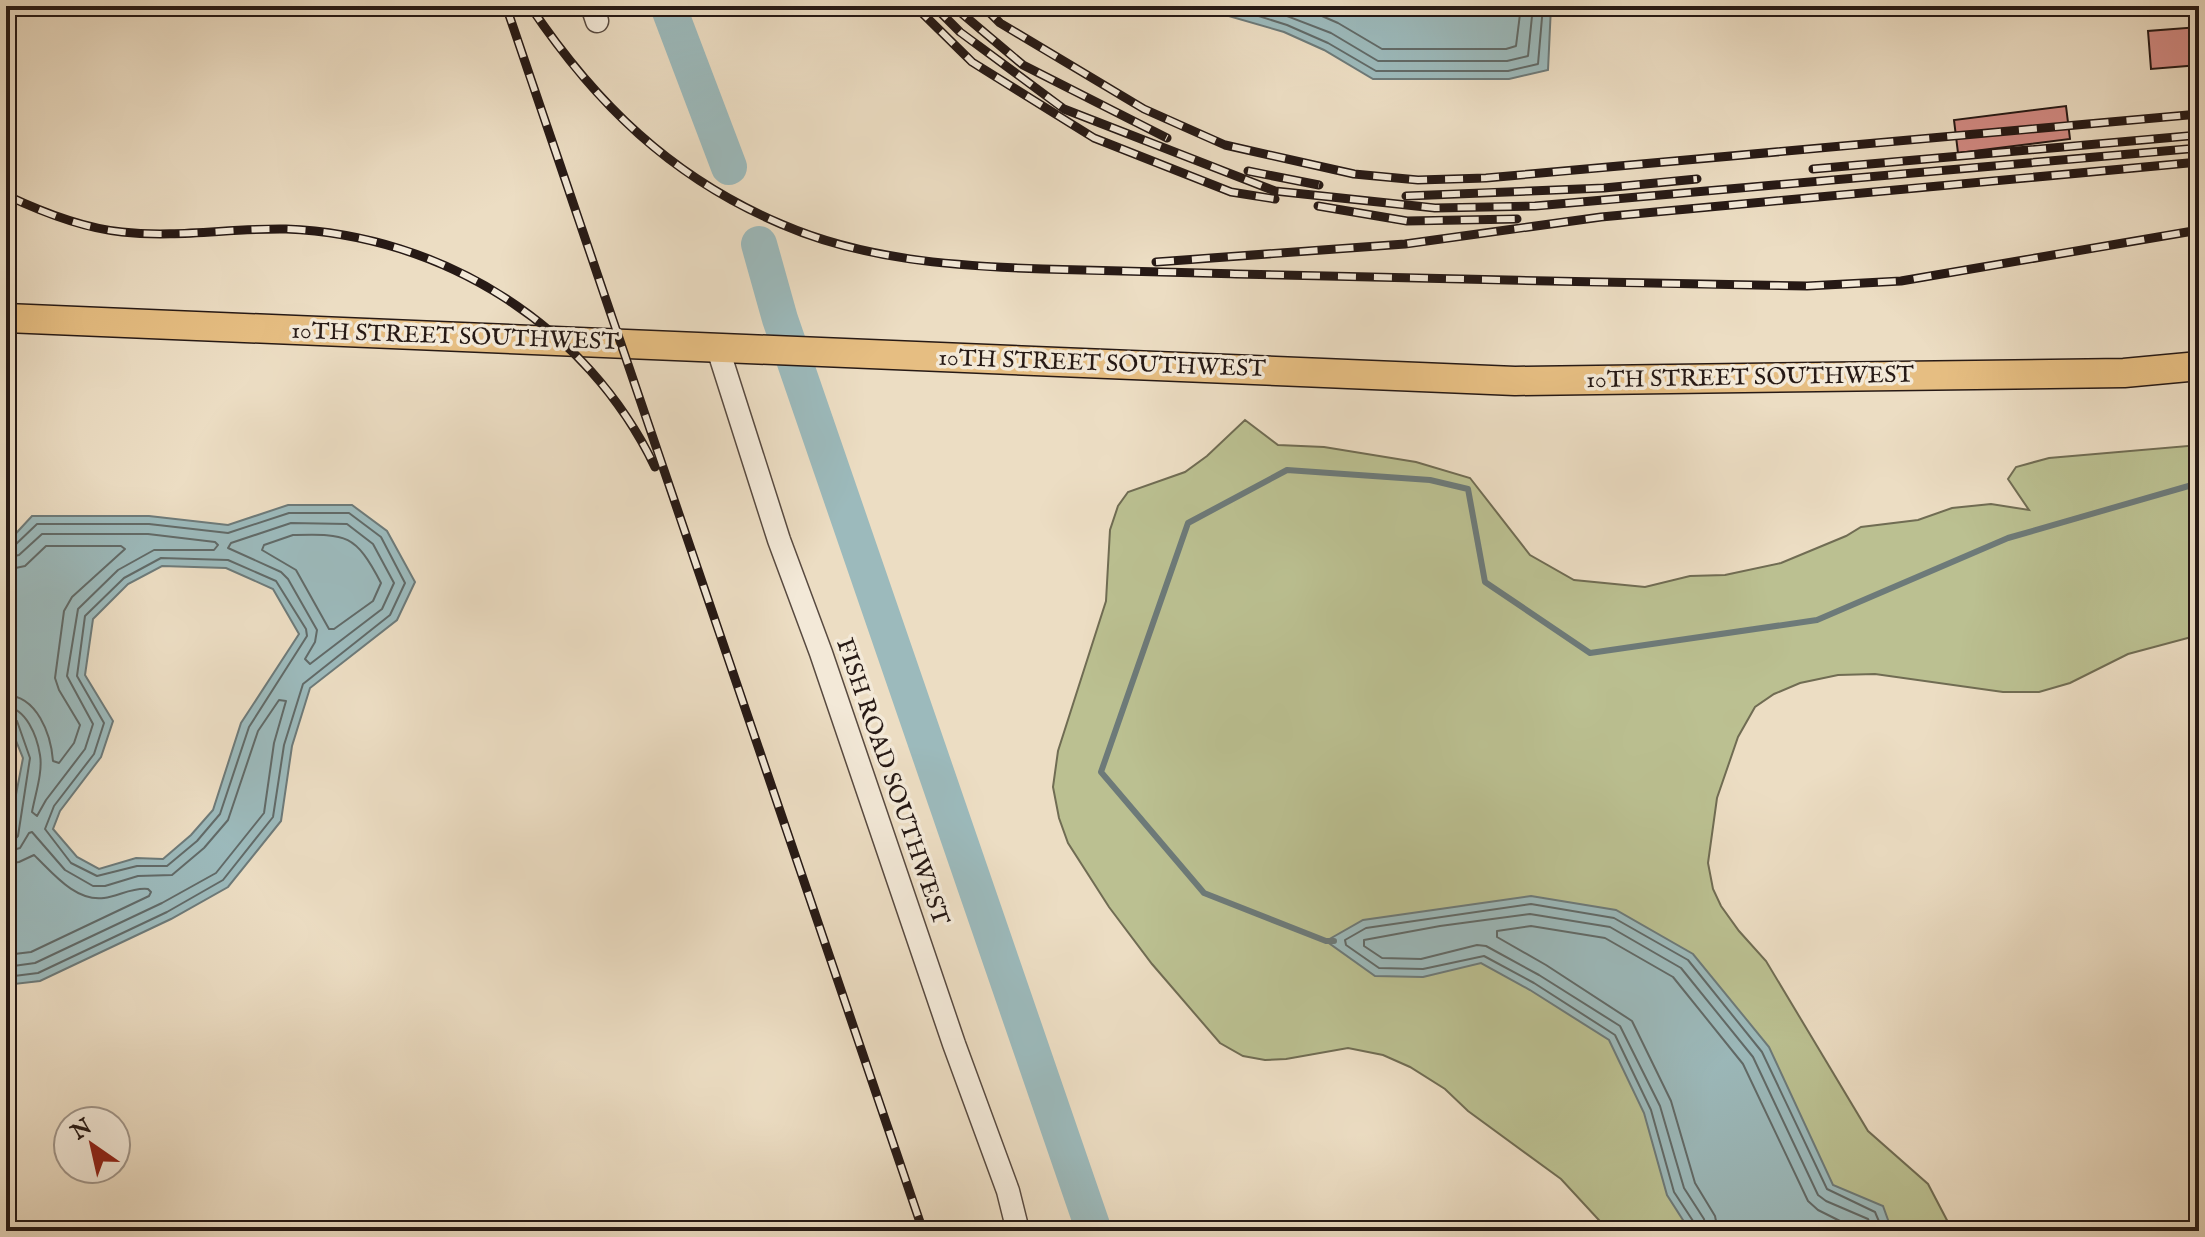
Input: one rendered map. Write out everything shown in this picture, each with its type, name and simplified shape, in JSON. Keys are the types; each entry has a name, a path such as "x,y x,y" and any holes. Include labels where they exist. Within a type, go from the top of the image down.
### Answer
{"main road":[{"name":"10TH STREET SOUTHWEST","path":"6,318 1515,381 2124,373 2199,366"}],"street":[{"name":"FISH ROAD SOUTHWEST","path":"718,349 779,540 1008,1191 1018,1231"}],"green space":[{"path":"1245,420 1278,445 1324,447 1416,462 1470,478 1530,555 1574,580 1645,587 1690,576 1725,575 1781,563 1861,527 1918,520 1952,508 1991,504 2029,510 2008,479 2016,467 2049,458 2199,445 2199,635 2128,654 2070,683 2039,692 2003,692 1875,674 1838,675 1800,683 1774,694 1755,707 1738,737 1717,798 1708,863 1713,889 1721,906 1766,961 1868,1131 1928,1184 1949,1224 1957,1231 1609,1231 1561,1179 1468,1111 1445,1089 1410,1067 1383,1055 1348,1048 1265,1060 1243,1056 1220,1043 1152,964 1109,907 1068,843 1053,787 1058,751 1106,601 1110,530 1118,506 1128,492 1185,472"}],"water":[{"path":"1194,6 1551,6 1548,70 1509,79 1373,79 1324,50 1284,32"},
{"path":"288,505 352,505 387,531 415,582 397,620 310,688 292,746 281,821 228,887 171,919 40,981 6,985 6,847 23,758 6,716 8,542 32,516 149,516 228,525","holes":["162,566 226,568 273,589 299,634 241,723 213,810 191,835 163,859 136,858 99,869 77,857 53,829 60,811 101,757 113,721 85,675 93,619 128,584"]},
{"path":"1531,896 1616,910 1693,954 1769,1047 1833,1185 1883,1206 1892,1231 1690,1231 1667,1195 1644,1113 1609,1040 1481,963 1423,977 1375,976 1326,941 1363,920"}],"building":[{"path":"2199,27 2199,65 2151,69 2148,31"},
{"path":"2066,106 2070,139 1958,153 1954,120"}],"waterway":[{"path":"668,6 729,167"},
{"path":"759,244 780,319 1094,1231"},
{"path":"1334,941 1326,941 1204,893 1101,772 1188,523 1287,470 1430,480 1468,489 1485,582 1590,653 1817,620 2008,538 2199,483"}],"railway":[{"path":"506,6 923,1231"},
{"path":"530,6 555,42 609,106 639,134 705,184 741,205 812,236 844,246 910,259 1043,269 1807,286 1901,281 2199,230"},
{"path":"915,6 972,62 1094,138 1231,192 1275,199"},
{"path":"934,6 960,32 1064,109 1275,191 1435,208 1535,206 2199,148"},
{"path":"953,6 1023,65 1167,138"},
{"path":"983,6 1000,23 1144,109 1225,145 1354,174 1418,180 1486,178 2199,114"},
{"path":"1813,169 2199,135"},
{"path":"1156,262 1405,244 1601,217 2199,162"},
{"path":"1248,171 1319,185"},
{"path":"1406,196 1604,188 1697,179"},
{"path":"6,195 62,218 107,230 163,234 286,229 344,235 400,249 453,270 504,297 549,331 591,371 626,416 655,467"},
{"path":"1318,206 1407,221 1517,219"}]}
